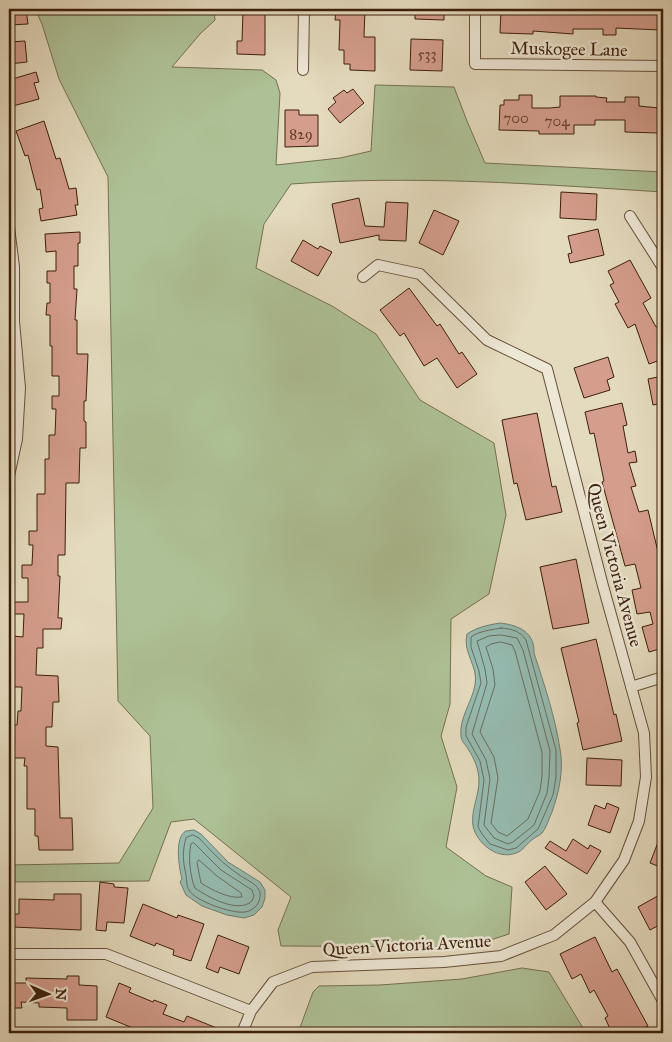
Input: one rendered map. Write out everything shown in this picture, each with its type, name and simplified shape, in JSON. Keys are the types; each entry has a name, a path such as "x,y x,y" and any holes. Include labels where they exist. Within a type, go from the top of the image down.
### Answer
{"street":[{"path":"303,70 304,9"},
{"name":"Muskogee Lane","path":"476,9 475,64 663,66"},
{"path":"630,216 663,268"},
{"path":"9,227 14,267 14,321 20,388 17,439 9,476"},
{"name":"Queen Victoria Avenue","path":"242,1033 251,1011 273,982 312,967 444,962 501,956 554,935 596,902 624,860 639,821 646,777 644,733 547,369 487,340 420,274 378,265 363,277"},
{"path":"631,687 663,677"},
{"path":"596,902 630,942 663,1001"},
{"path":"9,954 106,954 251,1011"}],"green space":[{"path":"35,9 214,9 215,20 200,34 172,67 262,70 276,80 280,93 276,165 340,158 371,151 375,85 454,87 485,163 663,172 663,192 430,180 337,181 291,184 264,224 256,268 332,306 376,334 420,400 494,443 506,515 489,594 451,619 450,704 441,736 457,787 446,847 486,876 512,887 509,934 469,947 281,946 278,930 291,897 194,819 171,822 149,881 9,882 9,865 119,863 153,808 150,736 118,701 108,177 59,79 42,24"},
{"path":"522,968 549,972 586,1033 298,1033 313,992 319,986 380,985 462,979"}],"water":[{"path":"500,623 519,628 532,640 534,653 552,712 561,757 559,789 545,828 542,833 521,851 510,855 499,854 489,849 480,841 474,829 473,816 479,777 474,760 461,736 462,723 476,678 467,647 467,634 479,628"},
{"path":"194,830 201,834 228,862 260,882 265,890 265,898 262,907 254,915 244,918 227,915 202,906 186,895 180,882 182,879 179,846 182,834 186,831"}],"building":[{"path":"9,9 26,9 28,24 9,25"},
{"path":"243,9 265,9 265,55 237,54 237,41 242,41"},
{"path":"336,9 365,9 364,37 375,37 375,71 350,70 350,64 344,64 344,50 339,50 340,20 335,20"},
{"path":"415,9 444,9 444,20 415,19"},
{"path":"520,9 660,9 660,30 616,28 616,35 603,35 603,29 573,29 573,34 533,31 533,34 500,33 501,10 520,11"},
{"path":"411,39 443,40 442,71 410,70"},
{"path":"25,41 27,62 9,64 9,42"},
{"path":"36,72 39,82 34,83 39,99 9,107 9,80"},
{"path":"353,89 364,103 340,123 328,109 336,102 333,98 344,90 347,93"},
{"path":"519,95 532,95 532,108 560,107 560,96 596,96 607,98 606,102 625,102 625,97 639,97 639,106 659,108 658,133 625,132 625,120 595,120 595,125 574,125 574,134 539,134 539,131 499,130 500,105 504,105 504,100 519,100"},
{"path":"285,110 299,110 299,115 318,115 318,146 285,147"},
{"path":"44,121 56,159 60,158 69,189 76,188 78,205 75,205 77,215 41,221 39,209 43,208 40,189 37,190 28,155 25,156 16,131"},
{"path":"561,192 597,194 596,220 560,218"},
{"path":"359,198 365,226 384,227 386,202 408,203 406,241 379,240 379,235 340,243 332,204"},
{"path":"434,210 459,221 443,255 419,243"},
{"path":"598,229 604,255 570,263 568,254 572,253 568,236"},
{"path":"80,232 78,266 74,266 74,289 77,289 75,320 77,320 77,354 88,354 86,401 84,401 86,448 80,448 79,483 66,483 65,555 58,555 58,576 60,576 58,618 62,618 61,629 43,629 43,648 37,648 36,675 58,676 59,702 53,702 52,727 46,727 46,746 58,747 60,818 72,818 73,850 39,850 38,836 35,836 35,809 27,809 27,766 24,766 25,758 13,758 13,725 17,725 18,711 21,711 22,687 12,687 13,636 23,637 24,614 14,614 14,602 28,602 28,578 22,578 22,565 32,565 33,545 29,545 29,531 37,531 37,494 45,494 45,459 49,459 49,435 55,435 56,409 52,409 52,396 59,396 59,376 52,376 50,315 46,315 47,303 50,303 50,283 47,283 47,271 56,271 56,251 46,252 45,234"},
{"path":"303,240 318,249 320,246 332,252 318,276 291,261"},
{"path":"630,260 651,298 643,303 656,327 663,324 663,359 649,364 635,324 628,328 615,304 619,302 610,285 614,283 608,271"},
{"path":"409,288 437,326 440,324 459,354 462,352 477,374 457,388 437,358 424,366 404,333 400,336 380,310"},
{"path":"608,357 614,377 607,380 610,390 584,398 574,368"},
{"path":"663,376 663,403 653,405 648,379"},
{"path":"622,403 627,425 623,426 628,453 635,451 637,462 629,463 636,486 631,487 639,512 648,510 663,573 663,648 649,652 642,627 653,624 650,612 637,614 632,590 641,588 635,564 625,566 602,482 604,481 594,433 590,434 585,412"},
{"path":"537,413 552,487 556,486 562,512 526,520 517,483 514,484 502,420"},
{"path":"576,559 589,623 553,629 540,567"},
{"path":"596,639 622,741 583,750 577,723 579,722 561,648"},
{"path":"587,758 622,760 621,786 586,785"},
{"path":"607,803 619,808 610,833 588,825 595,805 605,809"},
{"path":"663,833 663,868 650,863"},
{"path":"573,839 588,849 590,845 601,851 587,874 545,848 550,841 566,851"},
{"path":"545,866 567,894 546,910 525,882"},
{"path":"100,882 114,884 114,887 128,888 124,923 107,922 106,931 96,930"},
{"path":"663,893 663,923 650,930 638,907"},
{"path":"54,894 81,894 81,930 13,927 13,914 19,914 19,899 54,900"},
{"path":"143,904 177,918 178,915 204,924 191,961 173,955 174,950 156,943 155,946 130,936"},
{"path":"218,935 249,947 239,974 220,967 218,973 206,968"},
{"path":"595,937 612,972 617,969 648,1026 633,1033 612,1033 605,1018 608,1016 594,990 590,993 581,974 572,979 560,954"},
{"path":"67,976 79,976 79,985 97,986 97,1020 67,1020 67,1008 39,1007 39,1003 21,1002 22,1008 9,1008 9,983 26,983 26,978 67,979"},
{"path":"119,983 131,988 129,992 153,1002 154,1000 167,1005 163,1014 184,1022 187,1016 229,1033 145,1033 106,1017"}]}
